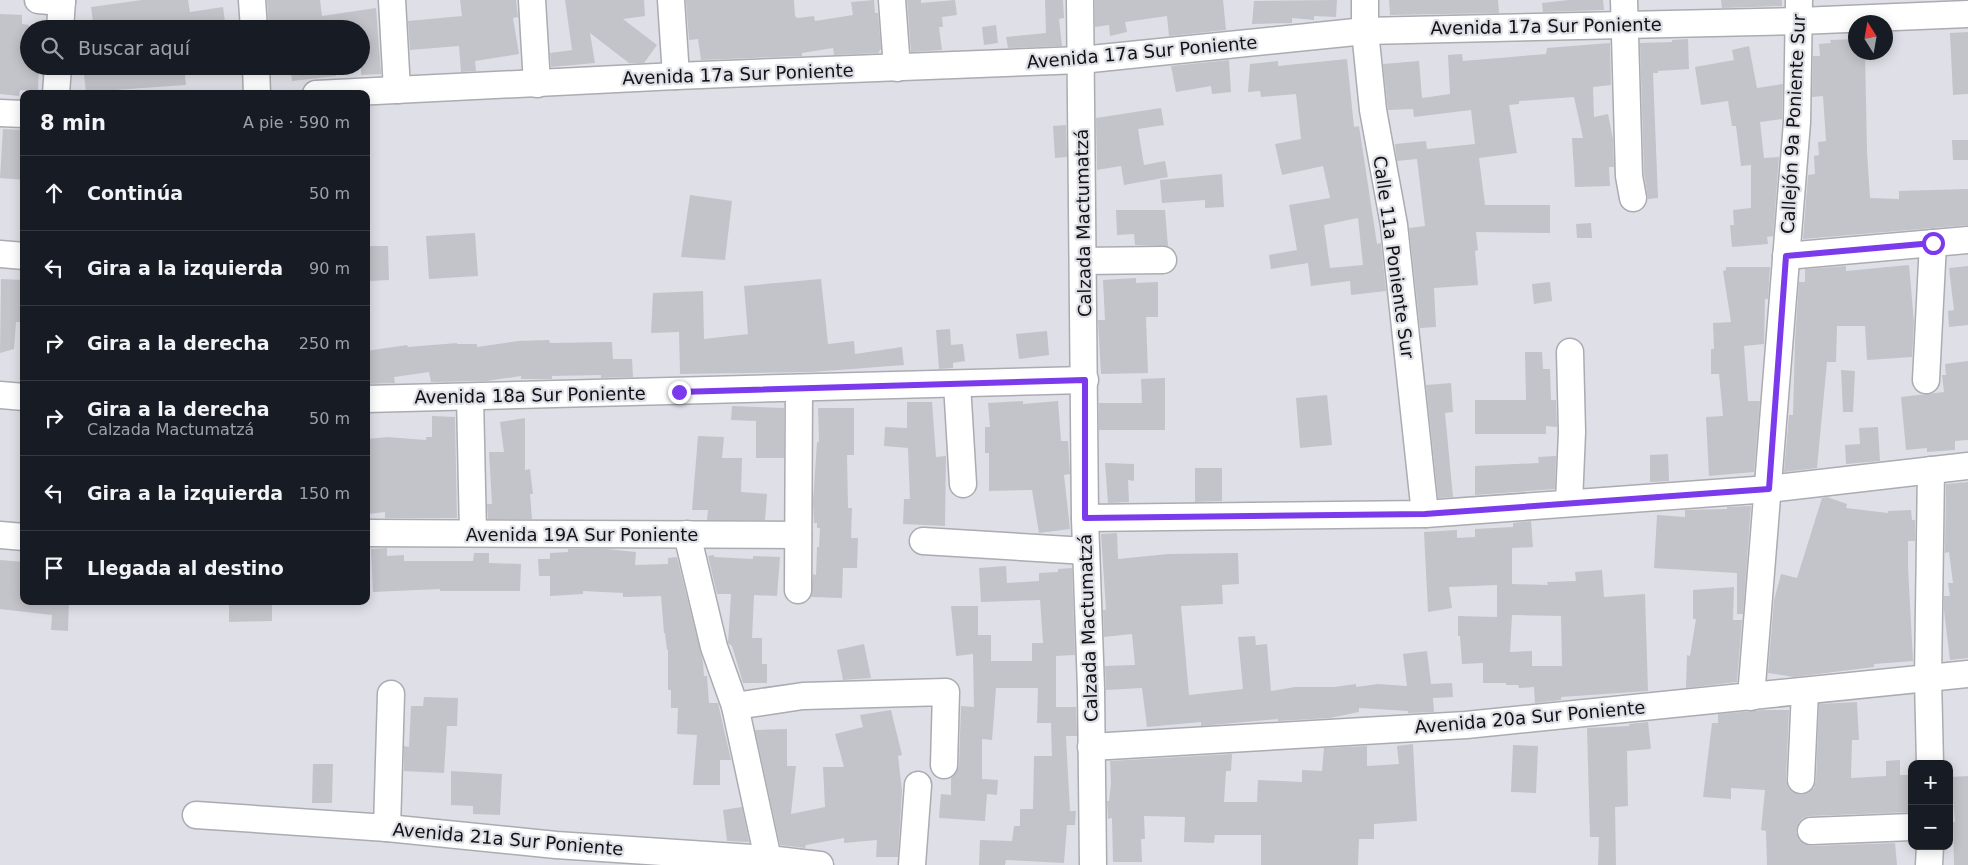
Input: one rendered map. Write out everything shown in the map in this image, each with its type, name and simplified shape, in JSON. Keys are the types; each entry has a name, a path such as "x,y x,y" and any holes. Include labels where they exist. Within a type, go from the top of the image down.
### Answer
{"street":[{"path":"252,0 253,20"},
{"path":"392,0 397,90"},
{"path":"532,0 537,84"},
{"path":"671,0 676,76"},
{"path":"892,0 897,68"},
{"name":"Calzada Mactumatzá","path":"1080,0 1085,518 1093,865"},
{"name":"Calle 11a Poniente Sur","path":"1365,0 1365,31 1373,110 1394,225 1425,514"},
{"path":"54,1 58,20"},
{"name":"Avenida 17a Sur Poniente","path":"370,91 676,76 1081,60 1365,31 1624,12 1799,10 1968,14"},
{"name":"Callejón 9a Poniente Sur","path":"1751,697 1797,122 1799,10"},
{"path":"1624,12 1629,176 1633,198"},
{"path":"56,90 57,75"},
{"path":"256,75 257,90"},
{"path":"0,113 20,114"},
{"path":"1786,256 1968,240"},
{"path":"1926,380 1933,243"},
{"path":"0,254 20,256"},
{"path":"1083,262 1163,260"},
{"path":"1569,503 1572,432 1570,352"},
{"name":"Avenida 18a Sur Poniente","path":"370,399 1085,380"},
{"path":"957,384 963,484"},
{"path":"798,590 799,388"},
{"path":"0,395 20,398"},
{"path":"470,397 473,533"},
{"path":"1085,518 1425,514 1769,489 1968,466"},
{"path":"1930,760 1928,678 1931,470"},
{"name":"Avenida 19A Sur Poniente","path":"370,533 798,535"},
{"path":"686,534 714,647 735,706 768,859"},
{"path":"0,535 20,537"},
{"path":"923,541 1086,551"},
{"name":"Avenida 20a Sur Poniente","path":"1091,747 1466,725 1968,674"},
{"path":"1802,780 1805,691"},
{"path":"735,706 803,696 946,692 944,765"},
{"path":"387,828 391,694"},
{"path":"912,865 918,785"},
{"name":"Avenida 21a Sur Poniente","path":"196,815 387,828 556,845 768,859 820,865"},
{"path":"1811,831 1908,827"},
{"path":"1929,865 1930,850"}],"building":[{"path":"142,0 188,0 190,12 223,7 225,20 93,20 91,7"},
{"path":"267,0 320,0 322,16 376,8 381,74 370,75 370,20 268,20"},
{"path":"460,0 516,0 518,17 513,18 519,54 475,61 476,71 461,72 459,46 410,50 408,21 462,16"},
{"path":"565,0 644,0 645,16 623,19 657,45 644,63 629,63 590,33 595,63 551,67 550,53 572,50"},
{"path":"686,0 794,0 795,16 797,18 814,16 815,21 853,15 851,2 874,0 875,13 878,13 881,49 878,53 834,55 833,48 802,53 802,56 701,60 698,39 689,40"},
{"path":"907,0 921,0 921,3 955,0 957,15 942,17 943,27 939,27 942,50 911,52"},
{"path":"1045,0 1063,0 1064,18 1059,19 1062,46 1008,48 1006,37 1046,33"},
{"path":"1095,0 1223,0 1226,30 1169,36 1167,16 1125,22 1127,32 1110,36 1109,25 1095,27"},
{"path":"1337,0 1336,17 1314,16 1314,20 1292,18 1292,23 1252,24 1254,1"},
{"path":"1389,0 1498,0 1499,13 1390,15"},
{"path":"1569,0 1603,0 1604,10 1543,12 1542,3"},
{"path":"1721,0 1782,0 1782,6 1722,8"},
{"path":"0,14 22,15 22,20 20,20 20,75 39,75 38,90 20,90 19,96 0,94"},
{"path":"996,25 998,43 984,45 982,27"},
{"path":"1968,32 1968,94 1953,95 1950,33"},
{"path":"1688,39 1689,69 1653,73 1658,198 1648,199 1644,174 1640,43 1672,42 1672,40"},
{"path":"1848,39 1848,60 1865,60 1870,198 1899,199 1899,191 1968,189 1968,225 1803,239 1808,175 1815,174 1814,156 1819,155 1818,142 1826,141 1823,96 1812,97 1813,56 1820,56 1819,44 1831,43 1830,40"},
{"path":"1610,43 1611,85 1593,87 1594,117 1608,114 1613,139 1614,167 1609,167 1610,186 1575,187 1572,138 1583,138 1574,97 1519,101 1519,104 1509,105 1517,153 1479,158 1485,205 1550,205 1550,233 1476,232 1478,250 1475,251 1478,285 1434,288 1436,327 1420,328 1409,228 1425,226 1417,159 1397,161 1395,144 1426,141 1427,149 1475,144 1471,110 1414,117 1413,109 1388,110 1383,64 1419,61 1422,98 1450,94 1448,55 1462,54 1463,61 1546,54 1547,48"},
{"path":"1749,46 1757,88 1783,84 1782,119 1760,122 1764,158 1779,157 1773,236 1767,237 1768,244 1732,247 1730,225 1734,225 1733,210 1751,208 1751,165 1741,166 1736,126 1732,126 1728,101 1701,105 1695,67 1734,60 1732,50"},
{"path":"1347,59 1354,127 1359,126 1377,244 1381,243 1386,291 1351,295 1350,281 1311,286 1308,263 1271,269 1269,255 1297,250 1289,205 1330,198 1323,166 1282,175 1275,144 1301,139 1296,94 1261,97 1260,91 1248,92 1250,64 1278,61 1278,66","holes":["1358,218 1363,265 1330,268 1324,225"]},
{"path":"1229,60 1231,92 1212,94 1211,86 1176,92 1171,66"},
{"path":"84,75 185,75 186,85 115,90 86,90"},
{"path":"291,75 336,75 336,76 292,81"},
{"path":"1161,108 1164,125 1138,129 1144,165 1165,161 1168,177 1124,185 1121,166 1097,170 1096,118"},
{"path":"1066,125 1067,157 1055,158 1053,126"},
{"path":"3,129 20,130 20,180 0,178"},
{"path":"1952,140 1968,140 1968,160 1953,160"},
{"path":"1222,174 1224,207 1205,208 1205,200 1162,203 1160,180"},
{"path":"690,195 732,201 725,260 681,257"},
{"path":"1116,210 1165,210 1168,246 1135,245 1134,234 1117,235"},
{"path":"1591,223 1592,238 1577,238 1576,224"},
{"path":"475,233 478,276 429,279 426,236"},
{"path":"370,246 388,246 389,280 370,281"},
{"path":"1909,265 1914,322 1912,357 1867,360 1865,326 1837,326 1836,362 1827,362 1817,468 1784,472 1789,415 1793,415 1799,282 1805,282 1805,269 1846,266 1846,271"},
{"path":"1968,266 1968,325 1949,327 1948,311 1954,310 1949,268"},
{"path":"1726,267 1770,267 1768,299 1765,299 1764,344 1744,346 1748,401 1760,401 1754,472 1709,476 1706,417 1723,416 1719,374 1711,374 1711,349 1714,349 1713,323 1731,322 1723,271 1726,270"},
{"path":"1136,278 1136,283 1158,282 1158,317 1146,317 1148,373 1101,374 1098,320 1105,320 1103,280"},
{"path":"1,279 20,280 20,322 16,322 14,349 0,353"},
{"path":"821,279 828,344 854,341 855,354 902,347 904,365 812,372 680,374 679,332 651,333 653,293 703,291 704,339 748,334 744,286"},
{"path":"1550,282 1552,301 1534,304 1532,284"},
{"path":"950,329 951,345 963,344 965,361 953,363 953,368 939,369 936,330"},
{"path":"1047,331 1049,355 1019,359 1016,334"},
{"path":"549,340 550,343 612,342 613,359 632,359 633,377 601,378 601,375 552,376 552,379 521,379 521,376 487,381 431,382 429,372 394,377 395,383 370,384 370,350 407,345 408,347 457,343 477,344 477,347 518,341"},
{"path":"1525,352 1542,352 1543,369 1550,369 1551,400 1556,400 1557,427 1546,426 1546,434 1475,434 1475,400 1526,400"},
{"path":"1968,361 1968,440 1955,441 1955,450 1927,452 1927,448 1906,450 1901,397 1944,392 1942,375 1946,375 1945,364"},
{"path":"1841,370 1855,371 1853,412 1843,412"},
{"path":"1165,378 1165,430 1099,430 1099,403 1142,403 1141,379"},
{"path":"1451,383 1453,412 1445,413 1453,497 1438,498 1426,385"},
{"path":"1327,395 1332,445 1300,448 1296,398"},
{"path":"1023,401 1023,404 1058,401 1061,441 1068,441 1070,474 1064,475 1070,529 1039,533 1032,490 989,491 989,453 985,453 985,427 990,427 988,403"},
{"path":"907,402 932,402 936,457 946,456 945,526 903,524 904,499 910,499 908,448 884,446 885,427 907,428"},
{"path":"732,406 784,408 784,458 756,458 756,421 731,420"},
{"path":"818,408 854,408 854,455 847,455 848,508 852,508 851,538 858,538 857,568 843,568 842,598 811,597 813,574 816,575 820,528 817,528 817,523 814,523 813,502 817,442 819,442"},
{"path":"432,416 455,417 457,518 385,518 385,512 370,514 370,439 387,437 426,440 426,437 432,437"},
{"path":"525,418 525,470 530,469 533,494 530,494 532,519 488,519 487,504 492,504 489,452 504,452 500,422"},
{"path":"1878,427 1880,461 1846,464 1845,445 1860,444 1859,428"},
{"path":"698,436 724,437 722,458 742,458 741,492 767,494 765,520 707,520 708,510 692,510"},
{"path":"1668,454 1669,481 1650,482 1650,455"},
{"path":"1556,456 1555,489 1475,495 1475,466 1539,463 1538,457"},
{"path":"1105,463 1134,464 1134,481 1128,480 1129,502 1108,503"},
{"path":"1195,468 1222,468 1222,501 1195,502"},
{"path":"1968,482 1968,658 1950,660 1944,610 1944,596 1950,596 1948,583 1953,583 1949,552 1945,553 1946,484"},
{"path":"1827,497 1847,504 1846,508 1888,513 1888,511 1911,510 1912,520 1915,520 1915,541 1908,541 1913,661 1874,664 1874,667 1794,677 1768,673 1774,600 1781,574 1797,578 1822,498"},
{"path":"1751,506 1743,614 1737,614 1737,573 1654,568 1657,515 1685,517 1685,510 1727,509 1727,507"},
{"path":"1531,521 1533,547 1512,548 1512,584 1548,585 1547,582 1576,581 1575,572 1602,570 1604,597 1645,594 1648,691 1561,697 1561,700 1535,703 1534,687 1519,688 1518,685 1506,685 1506,683 1483,683 1483,663 1462,664 1460,636 1458,636 1458,616 1497,617 1497,585 1449,587 1452,608 1428,612 1424,532 1457,530 1457,538 1475,537 1475,529 1513,527 1513,523","holes":["1512,615 1561,616 1562,666 1532,666 1532,651 1510,652"]},
{"path":"1117,533 1118,559 1168,554 1238,553 1239,584 1222,585 1223,604 1181,606 1189,695 1243,689 1238,637 1255,636 1256,645 1267,644 1271,691 1295,687 1334,687 1356,684 1356,687 1378,684 1407,686 1403,654 1427,651 1431,684 1452,683 1453,697 1433,698 1434,712 1408,713 1408,711 1359,708 1359,712 1330,718 1278,721 1278,719 1201,726 1201,722 1147,727 1142,688 1106,690 1105,666 1135,665 1132,634 1104,637 1103,610 1106,610 1101,534"},
{"path":"387,548 387,556 404,555 404,561 473,561 474,553 489,553 489,563 521,564 520,591 440,591 440,589 373,592 371,549"},
{"path":"568,549 607,549 636,552 635,565 668,564 668,558 677,557 703,662 704,676 707,676 709,703 718,703 731,760 720,760 720,785 693,785 697,735 677,734 678,708 671,708 671,690 668,690 668,650 664,633 661,596 623,597 623,593 583,591 583,594 550,596 550,576 539,576 538,559 550,559 550,553 568,552"},
{"path":"714,555 714,557 753,559 753,556 780,557 777,596 754,595 752,638 762,638 762,664 767,664 767,683 743,683 732,646 728,643 731,594 717,594 708,556"},
{"path":"0,560 20,562 20,605 69,605 68,631 51,630 52,615 0,609"},
{"path":"1006,566 1007,583 1039,581 1039,573 1058,572 1058,569 1072,568 1075,655 1056,656 1056,707 1076,707 1077,736 1066,736 1070,811 1076,811 1075,825 1067,825 1064,863 1006,860 1005,865 979,865 980,840 1012,841 1014,826 1020,826 1020,809 1033,809 1034,756 1052,756 1051,723 1037,723 1038,688 996,688 992,740 982,739 982,779 998,780 997,795 987,794 985,821 939,818 941,794 951,795 951,778 959,766 961,706 974,707 973,654 956,656 951,606 978,606 978,635 991,635 991,661 1032,661 1032,643 1043,643 1040,600 981,602 979,568"},
{"path":"1734,587 1733,620 1742,620 1737,682 1686,688 1687,655 1690,656 1696,619 1693,619 1693,590"},
{"path":"229,605 272,605 272,621 229,622"},
{"path":"864,644 871,678 843,680 837,650"},
{"path":"424,697 458,698 457,726 447,726 444,773 404,771 404,746 409,747 411,706 423,706"},
{"path":"1857,702 1859,740 1852,740 1851,778 1886,776 1886,761 1900,760 1900,775 1908,775 1908,812 1810,816 1803,818 1798,824 1796,832 1799,839 1804,844 1811,846 1895,843 1897,865 1767,865 1766,831 1761,830 1765,790 1731,788 1731,799 1703,797 1712,723 1718,723 1718,714 1763,710 1789,710 1786,780 1788,787 1793,792 1801,795 1808,793 1814,788 1816,781 1819,704"},
{"path":"891,710 902,755 898,756 902,791 898,857 876,857 877,840 844,843 844,838 806,845 805,848 780,845 755,730 787,729 787,766 796,766 791,814 825,807 823,767 844,767 835,734 863,727 860,715"},
{"path":"1648,722 1651,749 1627,751 1628,806 1615,807 1616,865 1598,865 1599,837 1590,837 1587,728 1629,726 1629,724"},
{"path":"1413,744 1417,821 1374,824 1374,839 1359,839 1358,865 1261,865 1261,835 1215,835 1214,843 1184,842 1185,817 1144,816 1145,839 1141,839 1142,862 1113,862 1112,818 1108,819 1107,801 1109,801 1111,783 1110,761 1232,754 1231,771 1226,771 1224,802 1257,802 1258,780 1302,782 1302,770 1322,771 1324,748 1367,746 1367,766 1399,764 1397,746"},
{"path":"1513,745 1538,746 1536,793 1511,792"},
{"path":"313,764 333,764 332,803 312,803"},
{"path":"451,771 502,774 500,815 473,814 473,806 451,805"},
{"path":"1968,776 1968,865 1954,865 1953,777"},
{"path":"742,807 749,842 727,841 723,810"}],"route":[{"path":"679,392 1085,380 1085,518 1425,514 1769,489 1786,256 1933,243"}]}
